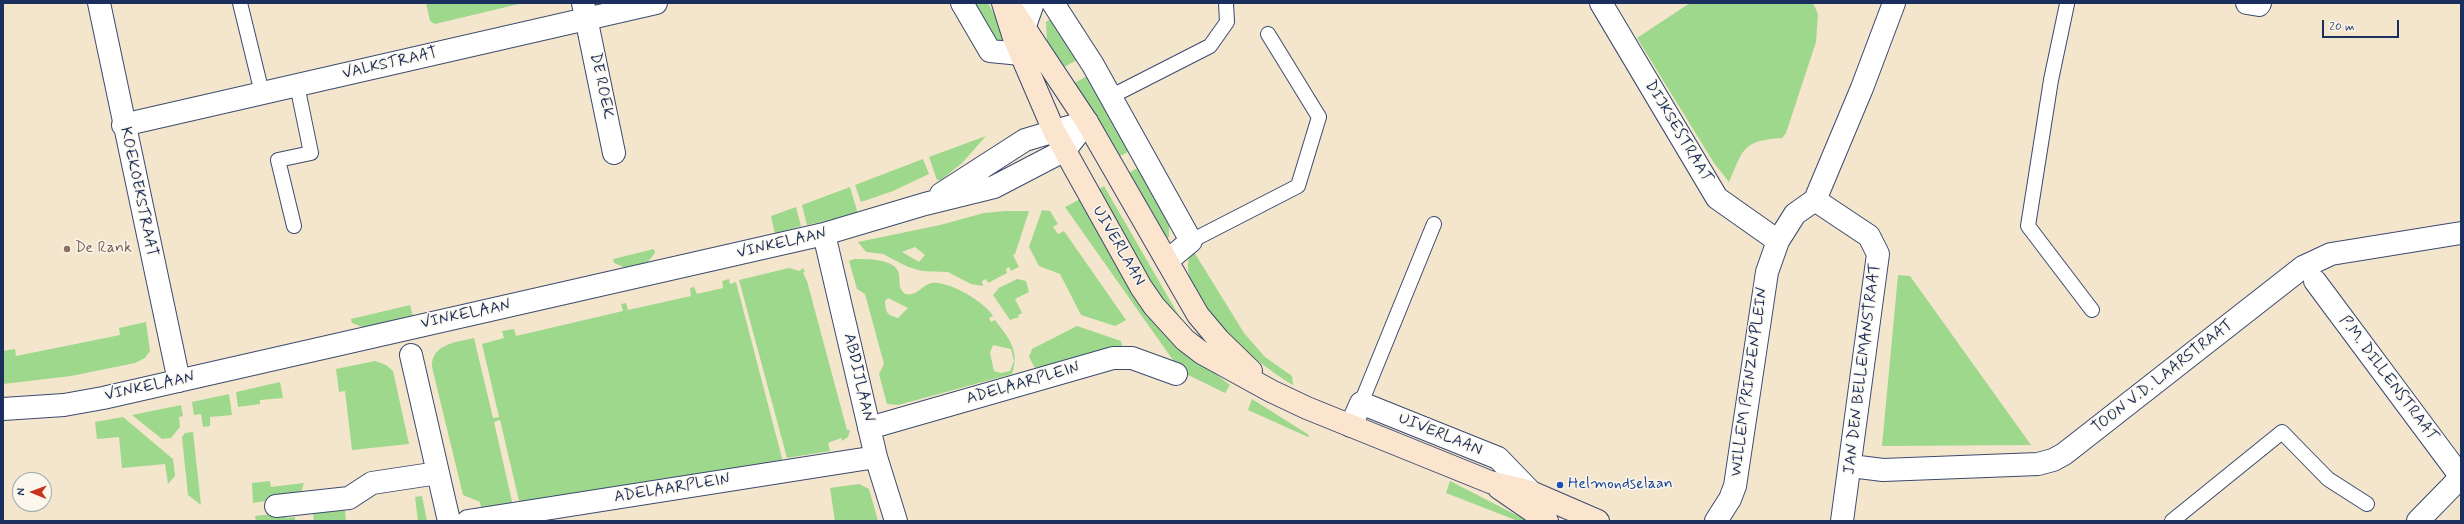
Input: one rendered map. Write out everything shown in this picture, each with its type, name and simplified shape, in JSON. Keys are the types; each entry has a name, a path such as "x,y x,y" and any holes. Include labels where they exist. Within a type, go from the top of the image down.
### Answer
{"main road":[{"name":"UIVERLAAN","path":"1003,3 1021,54 1054,131 1141,287 1170,325 1202,353 1271,391 1351,426 1490,482 1531,492 1598,521"},
{"name":"UIVERLAAN","path":"1008,3 1025,26 1087,122 1198,315 1219,340 1271,391"},
{"name":"UIVERLAAN","path":"1490,482 1547,521"}],"street":[{"name":"KOEKOEKSTRAAT","path":"98,3 179,381"},
{"name":"VALKSTRAAT","path":"123,125 297,85 585,11 656,3"},
{"path":"962,3 990,51 1021,54"},
{"path":"1025,26 1033,3"},
{"path":"1053,3 1094,66 1191,241 1167,261"},
{"name":"DIJKSESTRAAT","path":"1601,3 1718,198 1778,241"},
{"path":"1815,200 1862,88 1894,3"},
{"name":"DE ROEK","path":"585,11 614,153"},
{"name":"VINKELAAN","path":"926,204 1025,140 1087,122"},
{"name":"VINKELAAN","path":"3,409 64,405 179,381 824,234 926,204 994,187 1065,150 1087,122"},
{"name":"WILLEM PRINZENPLEIN","path":"1716,521 1730,499 1735,486 1766,272 1778,241 1795,214 1815,200"},
{"name":"JAN DEN BELLEMANSTRAAT","path":"1815,200 1869,236 1878,254 1851,466 1842,521"},
{"name":"TOON V.D. LAARSTRAAT","path":"1851,466 1883,470 2038,464 2052,460 2313,261 2331,254 2461,233"},
{"name":"ABDIJLAAN","path":"824,234 876,457 896,521"},
{"name":"P.M. DILLENSTRAAT","path":"2315,281 2461,477"},
{"path":"411,355 449,521"},
{"name":"ADELAARPLEIN","path":"869,428 1113,358 1132,358 1176,374"},
{"path":"1351,426 1361,403"},
{"name":"UIVERLAAN","path":"1361,403 1498,458 1531,492"},
{"name":"ADELAARPLEIN","path":"468,521 876,457"},
{"path":"276,506 349,498 372,483 438,473"},
{"path":"2418,521 2461,477"}],"lane":[{"path":"240,3 262,93"},
{"path":"1110,97 1210,46 1227,22 1226,3"},
{"path":"2067,4 2051,80 2028,226 2092,310"},
{"path":"1191,241 1298,186 1319,117 1268,34"},
{"path":"294,226 278,160 311,153 297,85"},
{"path":"1361,403 1434,224"},
{"path":"2172,521 2282,432 2328,479 2367,504"}],"green space":[{"path":"426,3 519,4 435,24 430,21"},
{"path":"973,3 988,3 1006,36 1004,41 997,42 994,39"},
{"path":"1690,3 1813,3 1818,14 1816,42 1786,133 1782,138 1759,141 1746,148 1738,161 1729,182 1714,163 1637,38"},
{"path":"1049,20 1052,21 1077,60 1062,68 1047,41 1046,22"},
{"path":"1087,76 1130,151 1118,157 1073,84"},
{"path":"986,136 962,163 941,180 937,180 929,157"},
{"path":"923,159 929,174 893,191 861,202 855,185"},
{"path":"1139,167 1169,224 1169,237 1166,238 1127,174"},
{"path":"1104,186 1179,316 1178,318 1162,303 1096,191"},
{"path":"850,187 858,214 807,225 802,205"},
{"path":"1082,198 1189,354 1230,385 1225,393 1184,373 1175,363 1065,207"},
{"path":"796,207 801,226 775,234 771,216"},
{"path":"1042,210 1050,211 1058,224 1053,227 1058,234 1064,231 1126,320 1115,326 1081,315 1060,274 1039,266 1029,247"},
{"path":"1029,211 1015,254 1013,255 1019,267 1011,271 1009,267 1006,269 1007,273 988,283 986,279 982,281 983,286 971,284 948,272 922,271 908,267 883,254 866,252 858,242 940,225 984,213","holes":["915,247 925,255 919,262 902,252"]},
{"path":"654,249 655,253 647,263 626,268 614,263 613,259"},
{"path":"1194,252 1244,333 1265,357 1292,376 1293,385 1278,376 1242,348 1208,312 1196,294 1189,275 1189,258"},
{"path":"854,259 880,260 892,265 897,269 900,287 905,294 913,294 929,284 939,283 957,289 974,299 989,310 993,316 989,318 991,322 995,320 1009,339 1015,358 1012,374 898,405 887,404 879,374 884,364 865,294 857,289 849,261","holes":["888,298 908,308 898,318 891,316 887,312 886,308 885,301","993,345 1011,349 1014,361 1010,371 1001,373 994,371 990,353"]},
{"path":"789,268 800,271 802,268 805,271 803,273 807,281 847,430 850,430 848,437 842,441 841,438 828,443 830,451 787,458 739,280"},
{"path":"1898,275 1910,276 2031,445 1882,446"},
{"path":"729,279 730,284 736,282 783,462 520,505 500,420 494,422 513,506 482,511 480,502 463,495 432,367 433,359 440,349 446,345 474,338 493,418 499,417 482,344 504,338 502,331 514,329 516,336 623,311 621,304 626,303 628,310 691,296 690,288 694,287 697,294 723,288 722,281"},
{"path":"1017,279 1026,281 1029,292 1015,299 1022,313 1018,315 1019,317 1010,320 993,295 999,288"},
{"path":"410,305 413,316 365,328 352,323 351,319"},
{"path":"146,322 150,351 145,358 135,363 71,376 3,384 3,351 15,349 16,356 120,335 119,328"},
{"path":"1077,326 1121,341 1123,350 1035,368 1029,357 1032,349"},
{"path":"375,361 386,365 393,371 409,444 352,450 345,391 339,392 336,369"},
{"path":"280,382 283,398 260,400 260,404 238,407 236,392"},
{"path":"229,394 232,415 210,417 210,426 203,427 201,414 194,415 192,402"},
{"path":"1252,399 1309,435 1308,437 1248,410"},
{"path":"181,405 183,416 179,417 180,427 171,438 162,439 132,415"},
{"path":"123,417 173,459 175,476 168,484 165,464 122,468 119,437 97,439 95,422"},
{"path":"193,432 201,505 188,495 182,437 185,433"},
{"path":"270,481 271,487 304,483 301,492 271,495 266,501 253,503 252,483"},
{"path":"1450,481 1528,521 1518,521 1446,493"},
{"path":"859,484 869,489 878,521 835,521 830,488"},
{"path":"422,496 427,521 418,521 415,497"},
{"path":"340,507 345,511 346,521 314,521 313,514 317,509"},
{"path":"281,513 287,518 295,517 295,521 256,521 255,516"}],"place":[{"name":"De Rank","path":"67,249"},
{"name":"Helmondselaan","path":"1560,485"}]}
